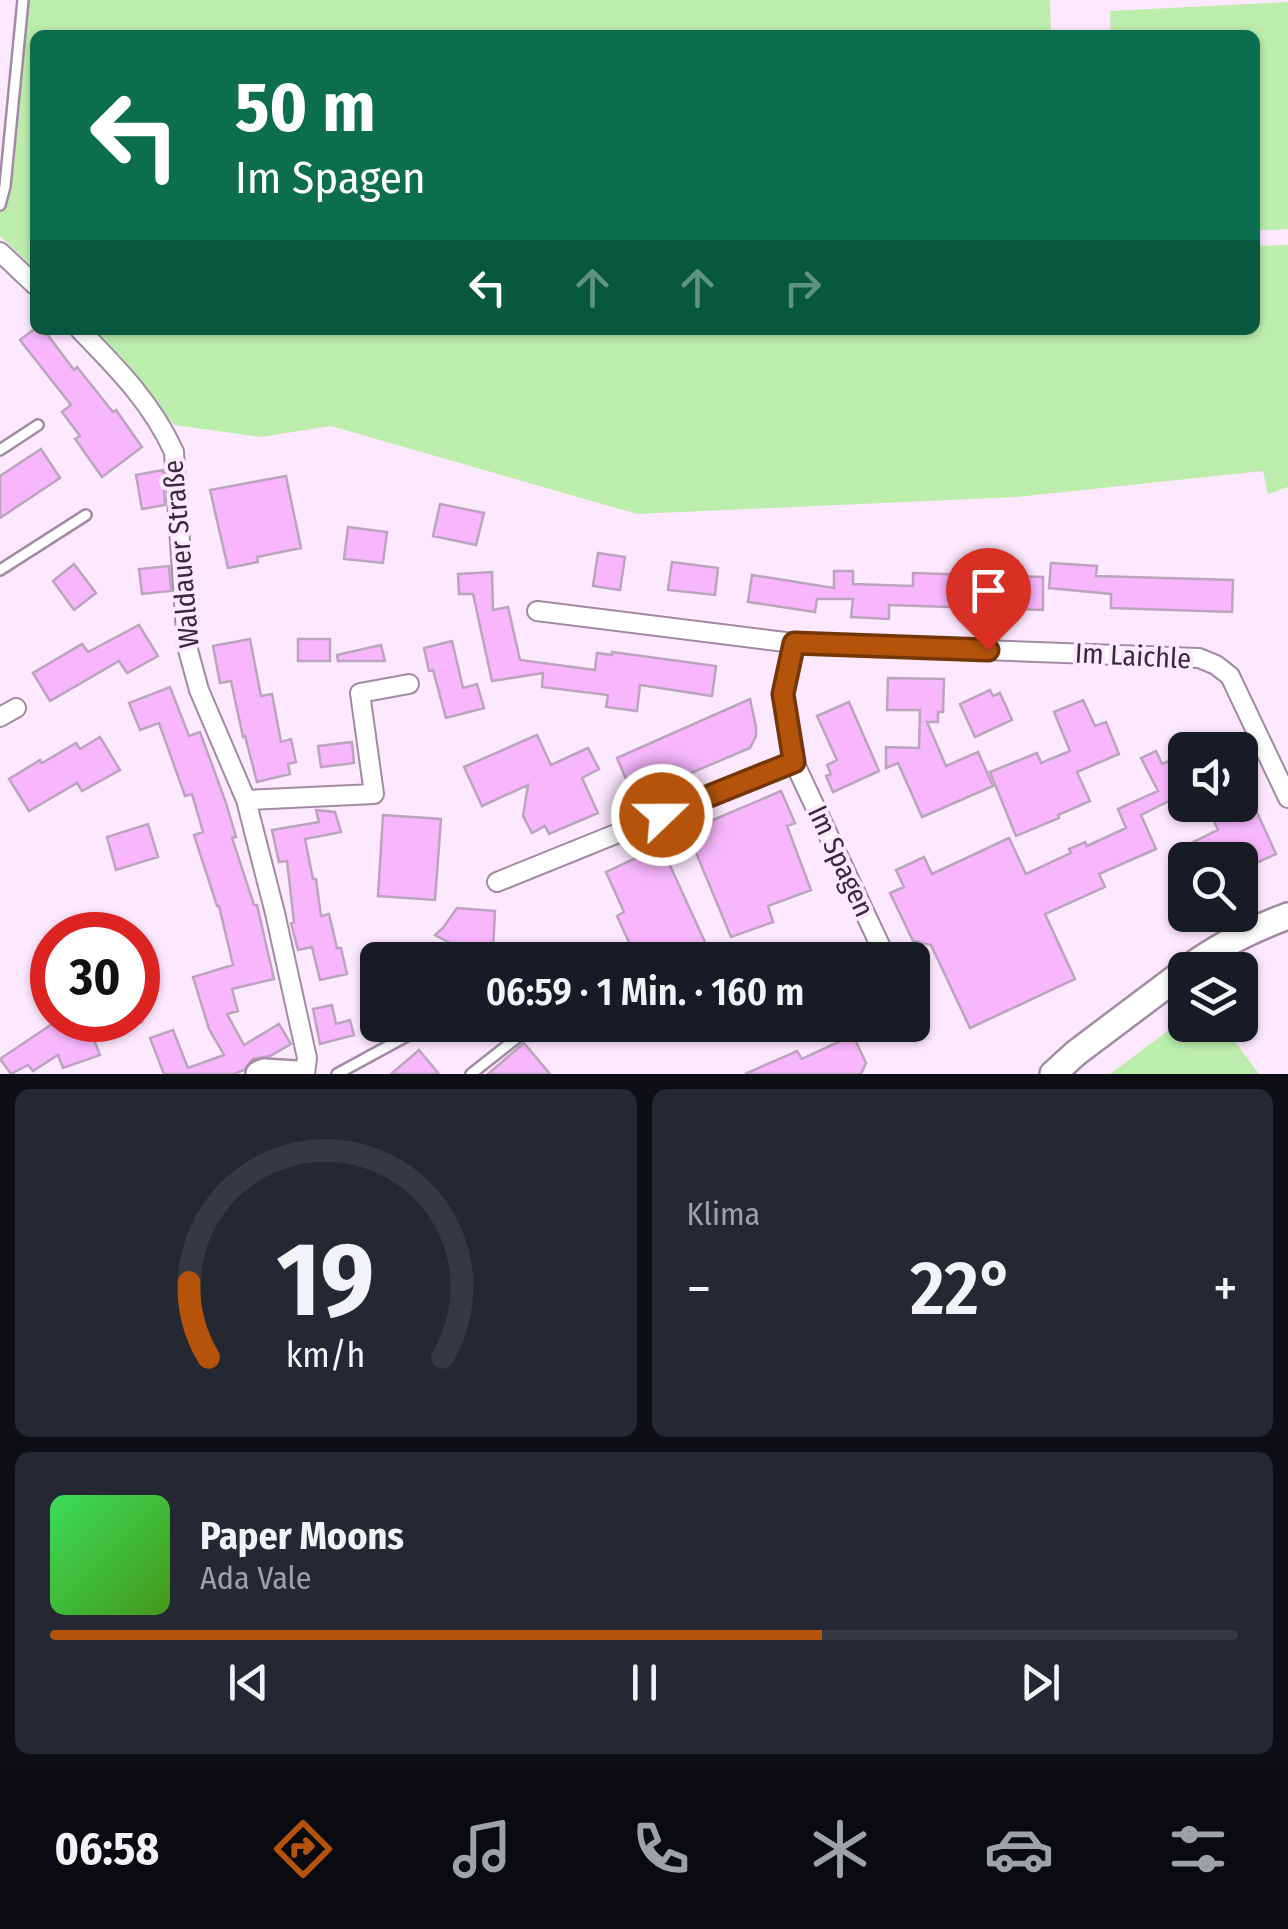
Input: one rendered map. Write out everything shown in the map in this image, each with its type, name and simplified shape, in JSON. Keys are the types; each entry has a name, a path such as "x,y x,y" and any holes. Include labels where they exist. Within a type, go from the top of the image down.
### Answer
{"street":[{"path":"0,252 30,280"},
{"name":"Waldauer Straße","path":"85,335 161,423 174,452 188,646 199,690 246,800 276,913 307,1058 306,1074"},
{"name":"Im Laichle","path":"537,610 794,643 1198,658 1230,676 1288,798"},
{"name":"Im Spagen","path":"794,643 783,694 794,762 879,942"},
{"path":"246,800 374,794 360,693 408,684"},
{"path":"497,882 794,762"},
{"path":"1214,952 1288,916"},
{"path":"1053,1074 1168,983"},
{"path":"259,1074 296,1074"}],"lane":[{"path":"0,205 23,0"},
{"path":"0,450 38,425"},
{"path":"0,570 86,515"},
{"path":"337,1074 396,1042"},
{"path":"471,1074 511,1042"}],"green space":[{"path":"23,0 1050,0 1051,30 30,30 30,264 0,236 0,186"},
{"path":"1288,2 1288,229 1260,231 1260,30 1111,30 1110,11"},
{"path":"1288,245 1288,487 1268,494 1263,471 1017,497 637,514 331,426 261,437 174,425 100,335 1260,335 1260,246"},
{"path":"1168,1031 1168,1042 1235,1042 1259,1074 1110,1074"}],"building":[{"path":"30,332 48,335 74,370 77,367 113,412 116,410 142,447 102,477 75,439 80,436 62,412 71,405 20,340"},
{"path":"41,449 60,478 0,518 0,476"},
{"path":"163,470 165,505 142,509 136,475"},
{"path":"286,476 301,548 228,568 210,490"},
{"path":"440,504 484,513 476,545 433,536"},
{"path":"348,527 387,532 383,563 344,559"},
{"path":"598,553 625,557 620,590 593,586"},
{"path":"672,562 718,568 715,595 668,590"},
{"path":"1051,563 1097,566 1096,576 1233,580 1232,612 1111,608 1111,594 1049,588"},
{"path":"74,564 96,593 74,610 53,581"},
{"path":"169,566 171,591 142,594 139,569"},
{"path":"834,571 853,571 853,584 913,586 913,573 1043,577 1043,610 889,605 889,619 851,617 853,599 817,599 815,612 748,602 752,575 834,588"},
{"path":"492,572 493,610 508,607 520,660 595,670 597,653 612,652 716,666 712,696 640,685 637,711 606,707 608,695 542,687 543,673 492,681 473,594 459,594 458,574"},
{"path":"139,625 158,656 127,673 119,661 50,701 33,673 82,644 88,652"},
{"path":"250,639 261,696 272,694 281,742 291,739 296,762 288,764 290,774 257,782 231,681 220,683 213,646"},
{"path":"298,639 330,639 330,661 298,661"},
{"path":"452,641 463,688 477,684 484,708 446,718 424,648"},
{"path":"381,645 385,661 338,661 337,655"},
{"path":"888,678 944,679 943,712 938,712 938,722 927,722 946,766 978,752 993,786 922,817 898,763 886,768 886,747 919,748 920,710 887,710"},
{"path":"170,687 189,736 200,732 257,905 274,979 232,989 238,1011 227,1014 244,1045 279,1024 291,1044 270,1056 253,1059 244,1070 234,1074 164,1074 152,1042 160,1042 160,1035 173,1030 188,1068 224,1055 209,1029 193,977 233,965 219,906 194,835 203,832 192,794 185,796 159,723 140,730 129,703"},
{"path":"990,690 993,696 1000,693 1012,720 975,737 960,704"},
{"path":"750,699 756,736 750,748 634,797 617,758"},
{"path":"1083,700 1095,726 1106,722 1119,754 1077,772 1090,801 1016,836 990,772 1037,753 1041,763 1070,751 1054,712"},
{"path":"849,702 879,771 833,792 826,776 831,774 827,765 837,760 817,716"},
{"path":"537,735 551,765 588,748 599,769 582,778 598,813 549,834 545,826 532,833 523,816 528,785 482,806 464,767"},
{"path":"100,737 120,770 82,791 77,783 29,811 9,779 76,743 80,749"},
{"path":"352,742 354,763 321,767 318,746"},
{"path":"1156,751 1162,764 1168,761 1168,802 1141,815 1156,849 1099,874 1105,887 1045,914 1075,979 970,1028 930,942 913,941 890,893 904,887 896,870 924,857 932,874 1009,838 1026,874 1071,853 1069,849 1085,842 1087,846 1126,828 1118,809 1158,791 1141,758"},
{"path":"781,791 795,823 787,826 811,890 768,906 773,922 731,937 687,831"},
{"path":"316,810 335,812 341,832 305,839 321,916 329,914 347,974 320,980 312,947 298,950 291,923 294,922 287,861 279,862 272,830 319,822"},
{"path":"1258,814 1276,854 1258,862 1258,842 1193,842 1218,830 1214,822 1258,822"},
{"path":"383,815 441,819 435,900 378,896"},
{"path":"148,824 158,857 116,870 107,837"},
{"path":"661,846 705,942 629,942 617,916 624,912 606,872"},
{"path":"457,908 495,911 493,942 448,942 435,935"},
{"path":"332,1005 336,1024 350,1020 354,1035 320,1044 313,1009"},
{"path":"30,1039 30,1042 95,1042 100,1055 63,1068 58,1055 33,1071 28,1065 11,1074 0,1059"},
{"path":"838,1042 856,1042 866,1063 861,1074 745,1074 797,1051 802,1059"},
{"path":"524,1043 550,1074 488,1074 510,1055"},
{"path":"419,1050 439,1074 391,1074"}],"route":[{"path":"662,815 794,762 783,694 794,643 988,650"}]}
